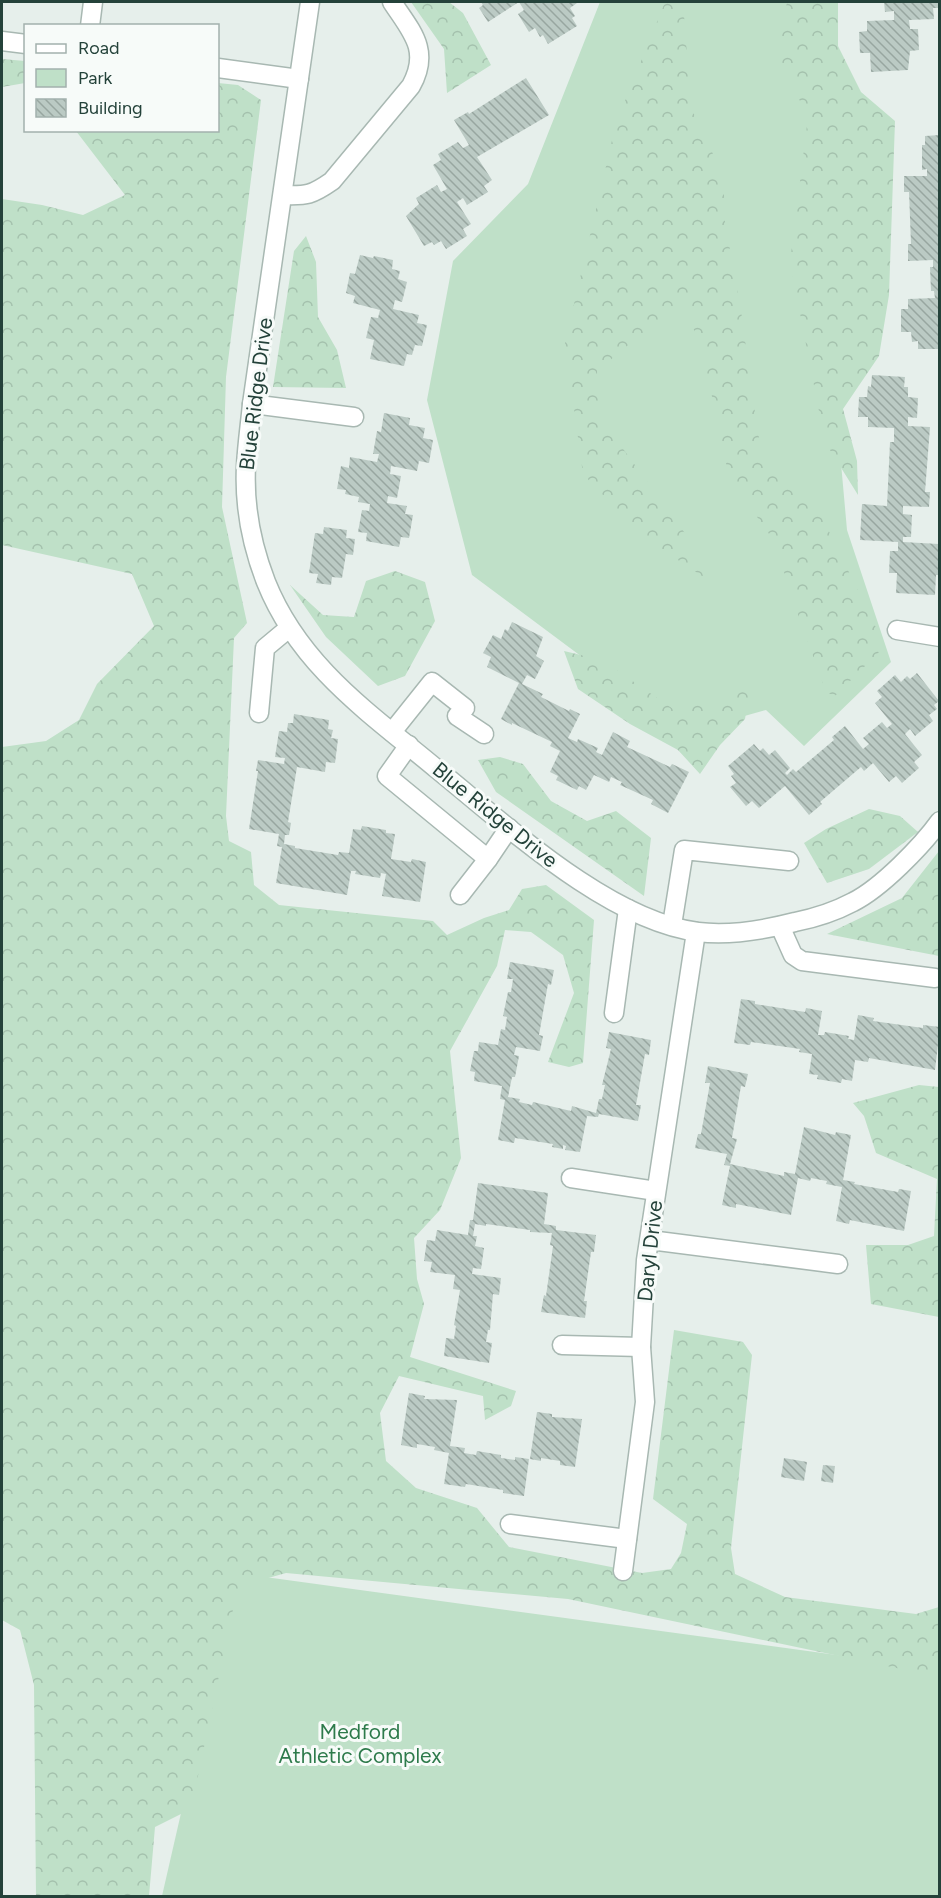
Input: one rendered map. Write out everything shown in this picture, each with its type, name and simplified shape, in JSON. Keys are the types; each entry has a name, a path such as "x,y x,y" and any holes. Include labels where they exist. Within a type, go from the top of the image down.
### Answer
{"street":[{"path":"90,24 93,2"},
{"name":"Blue Ridge Drive","path":"310,2 252,404 246,467 249,526 266,582 288,628 318,667 359,706 509,828 572,875 628,909 672,925 696,932 721,934 780,926 809,919 855,901 893,872 928,837 939,821"},
{"path":"283,195 304,196 332,180 411,86 418,74 420,50 416,38 392,2"},
{"path":"2,41 24,44"},
{"path":"219,68 299,79"},
{"path":"252,404 354,417"},
{"path":"259,713 265,648 288,628"},
{"path":"897,630 939,637"},
{"path":"392,732 432,682 465,708 457,716 484,734"},
{"path":"409,745 387,776 488,859"},
{"path":"460,895 509,828"},
{"path":"672,925 684,850 789,861"},
{"path":"614,1012 628,909"},
{"path":"780,926 792,955 802,961 935,978"},
{"name":"Daryl Drive","path":"623,1571 645,1402 641,1347 646,1260 696,932"},
{"path":"571,1178 656,1191"},
{"path":"650,1240 838,1264"},
{"path":"562,1345 641,1347"},
{"path":"510,1524 627,1539"}],"green space":[{"path":"411,2 449,2 463,13 491,65 447,93 444,49"},
{"path":"600,2 831,2 840,452 847,530 891,662 804,746 766,710 684,733 472,575 427,400 453,261 528,184"},
{"path":"665,2 683,2 691,108 724,177 724,216 741,311 758,434 766,461 821,515 885,646 835,696 826,692 774,541 729,477 704,359 685,304 674,307 597,371 599,416 684,532 705,578 642,536 583,474 565,343 616,123"},
{"path":"787,2 838,2 838,46 861,92 895,121 889,295 879,356 843,409 857,461 858,495 825,442 790,262 808,117 783,67 779,43"},
{"path":"2,59 24,61 24,83 2,87"},
{"path":"219,83 238,85 261,100 226,377 222,507 247,623 234,638 226,816 229,841 251,852 254,885 279,905 433,921 447,935 484,918 509,910 522,889 546,885 594,920 583,1063 569,1067 548,1062 574,993 563,955 531,932 505,930 497,966 450,1051 461,1158 440,1210 414,1238 417,1279 424,1304 410,1357 516,1391 511,1406 485,1420 483,1396 399,1376 380,1413 386,1461 416,1488 477,1508 509,1547 642,1573 671,1569 681,1553 687,1524 653,1499 674,1330 743,1342 752,1355 731,1548 735,1574 785,1597 916,1614 939,1607 939,1677 568,1599 286,1573 243,1585 235,1600 191,1809 155,1827 149,1896 36,1896 34,1685 20,1630 2,1620 2,747 46,741 79,720 97,684 154,626 132,574 2,545 2,199 42,205 83,215 125,195 77,132 219,132"},
{"path":"306,236 316,262 318,317 337,350 346,388 273,387 294,251"},
{"path":"395,571 425,582 435,621 405,676 378,686 326,637 290,585 323,615 354,617 366,581"},
{"path":"564,651 602,660 676,711 750,688 745,719 720,745 700,774 678,750 630,724 578,689"},
{"path":"500,757 523,764 551,801 587,821 616,811 651,838 644,896 496,792 478,760"},
{"path":"869,809 900,816 918,832 869,869 827,883 804,843 826,829"},
{"path":"939,851 939,956 827,934 902,898"},
{"path":"919,1085 939,1087 939,1317 871,1304 866,1245 908,1245 934,1236 937,1179 876,1153 864,1116 853,1103"},
{"name":"Medford Athletic Complex","path":"236,1573 939,1669 939,1896 162,1896"}],"building":[{"path":"481,2 519,2 488,22 479,8 483,5"},
{"path":"519,2 576,2 570,8 577,26 548,44 535,28 529,32 518,14 524,10"},
{"path":"884,2 940,2 940,8 933,8 934,19 909,20 910,29 918,29 919,50 910,51 908,70 871,72 870,53 860,53 859,32 867,31 867,21 894,20 894,11 885,12"},
{"path":"526,78 549,115 477,157 492,180 484,186 488,192 467,205 463,198 457,202 471,224 463,229 467,236 446,249 441,241 434,245 432,242 424,246 406,216 419,204 416,198 437,185 441,192 447,189 433,165 441,160 438,154 458,142 463,148 469,145 454,120 468,112 469,114"},
{"path":"940,135 940,349 918,349 918,341 912,342 911,332 901,332 901,309 908,309 908,299 935,298 934,291 931,291 930,267 933,267 933,260 908,261 908,244 911,244 909,192 904,192 904,176 927,176 927,169 922,170 922,145 925,145 925,136"},
{"path":"360,255 393,260 392,269 400,271 398,279 407,282 402,302 395,300 393,309 419,315 417,323 427,325 422,346 415,345 412,355 407,354 404,366 370,359 374,340 366,338 371,317 378,318 380,310 353,303 355,296 346,293 350,273 355,274"},
{"path":"872,375 905,377 904,387 908,387 908,397 918,398 917,418 908,417 908,426 930,427 925,492 930,492 929,507 903,506 903,514 912,515 911,537 903,537 903,542 939,544 940,575 936,575 935,595 896,593 897,573 889,573 890,551 898,551 898,542 860,540 862,504 887,506 890,442 894,442 894,428 868,427 868,417 858,417 859,397 867,397"},
{"path":"384,413 410,418 409,425 425,428 423,438 433,440 429,463 419,461 417,471 391,466 390,474 401,476 397,498 388,496 387,503 407,506 405,514 413,515 409,538 401,537 399,547 366,541 367,533 358,532 362,510 369,511 370,504 358,502 359,497 345,494 346,490 337,489 341,466 349,468 350,457 377,462 379,454 373,454 377,431 381,432"},
{"path":"324,527 347,530 346,538 355,539 353,555 346,554 342,578 332,577 331,585 316,583 318,574 309,573 315,533 323,534"},
{"path":"512,622 543,637 536,656 544,661 535,679 527,675 522,684 543,694 541,697 580,714 568,738 577,742 578,739 598,748 596,752 602,755 613,732 630,741 627,747 670,767 672,764 689,772 668,813 651,804 653,800 620,785 622,782 611,777 609,782 594,775 586,790 579,786 577,790 556,780 558,776 550,772 560,751 550,746 552,742 501,719 519,683 487,667 491,657 483,653 493,635 501,639 505,629 508,631"},
{"path":"917,673 939,701 934,705 937,709 929,715 933,721 915,736 910,729 905,734 922,755 914,762 919,768 902,783 896,776 889,782 873,763 864,771 861,767 820,802 822,804 809,815 785,786 759,808 752,801 746,806 730,787 736,783 731,776 734,774 728,766 754,744 760,751 763,748 769,755 775,750 790,768 785,773 787,775 793,769 796,772 834,740 832,737 845,726 863,749 869,744 863,738 882,722 887,728 892,724 875,703 882,697 877,691 895,675 901,682 907,676 910,679"},
{"path":"294,714 329,720 328,729 333,730 331,738 338,739 335,763 326,762 325,772 297,767 288,822 291,823 289,835 285,835 284,844 338,855 339,852 349,853 353,829 361,830 362,826 386,830 386,833 395,834 391,859 426,862 420,902 382,896 386,874 381,873 380,878 355,874 356,871 351,871 347,895 276,883 282,847 277,846 279,834 249,829 258,760 284,764 285,758 275,757 279,731 287,732 288,723 293,723"},
{"path":"510,962 554,970 551,985 548,984 539,1035 543,1036 540,1051 516,1047 514,1055 519,1056 508,1097 520,1099 519,1102 532,1105 533,1102 571,1111 572,1106 596,1113 599,1099 602,1099 605,1085 602,1085 611,1049 606,1048 609,1032 651,1040 649,1055 645,1054 636,1105 641,1105 638,1121 599,1114 598,1117 587,1116 580,1152 565,1150 566,1146 563,1145 563,1149 552,1147 553,1144 515,1138 514,1143 498,1140 505,1100 500,1099 502,1086 474,1081 475,1072 470,1071 474,1051 478,1051 479,1042 498,1045 501,1029 505,1030 507,1017 503,1016 513,979 507,979"},
{"path":"741,999 755,1001 755,1004 805,1012 806,1008 822,1011 818,1035 824,1035 825,1032 849,1036 848,1039 854,1040 858,1015 874,1018 873,1021 923,1028 923,1025 940,1027 935,1070 869,1058 868,1062 855,1060 852,1081 842,1079 841,1083 817,1079 818,1075 809,1074 812,1054 799,1052 800,1049 751,1042 750,1045 734,1043"},
{"path":"708,1066 748,1074 745,1087 741,1086 732,1138 737,1139 730,1164 784,1176 784,1172 795,1174 804,1127 835,1135 836,1132 851,1135 843,1180 898,1192 899,1189 911,1191 904,1231 850,1220 849,1224 836,1221 842,1187 811,1178 810,1181 798,1178 791,1215 736,1204 736,1208 722,1205 730,1166 724,1165 727,1154 695,1148 698,1134 701,1134 710,1083 705,1083"},
{"path":"478,1183 548,1193 544,1224 556,1226 556,1230 596,1235 594,1252 591,1252 584,1301 587,1301 585,1318 541,1312 544,1295 546,1296 553,1246 550,1245 552,1233 475,1224 473,1236 477,1236 475,1246 484,1248 481,1269 473,1268 472,1274 501,1278 499,1295 493,1294 490,1330 488,1330 486,1342 492,1343 489,1363 444,1356 446,1338 454,1339 460,1290 453,1289 455,1275 430,1272 432,1262 424,1261 427,1240 435,1241 437,1230 468,1235 470,1220 473,1220"},
{"path":"409,1393 425,1396 424,1399 457,1400 450,1446 465,1448 464,1453 476,1455 477,1451 501,1455 501,1458 529,1459 524,1496 466,1484 465,1487 444,1484 449,1453 434,1450 435,1447 417,1444 417,1448 401,1445"},
{"path":"537,1412 552,1414 552,1417 582,1419 575,1467 560,1465 560,1461 530,1459"},
{"path":"784,1458 807,1462 804,1481 781,1477"},
{"path":"823,1465 835,1466 833,1483 821,1481"}]}
